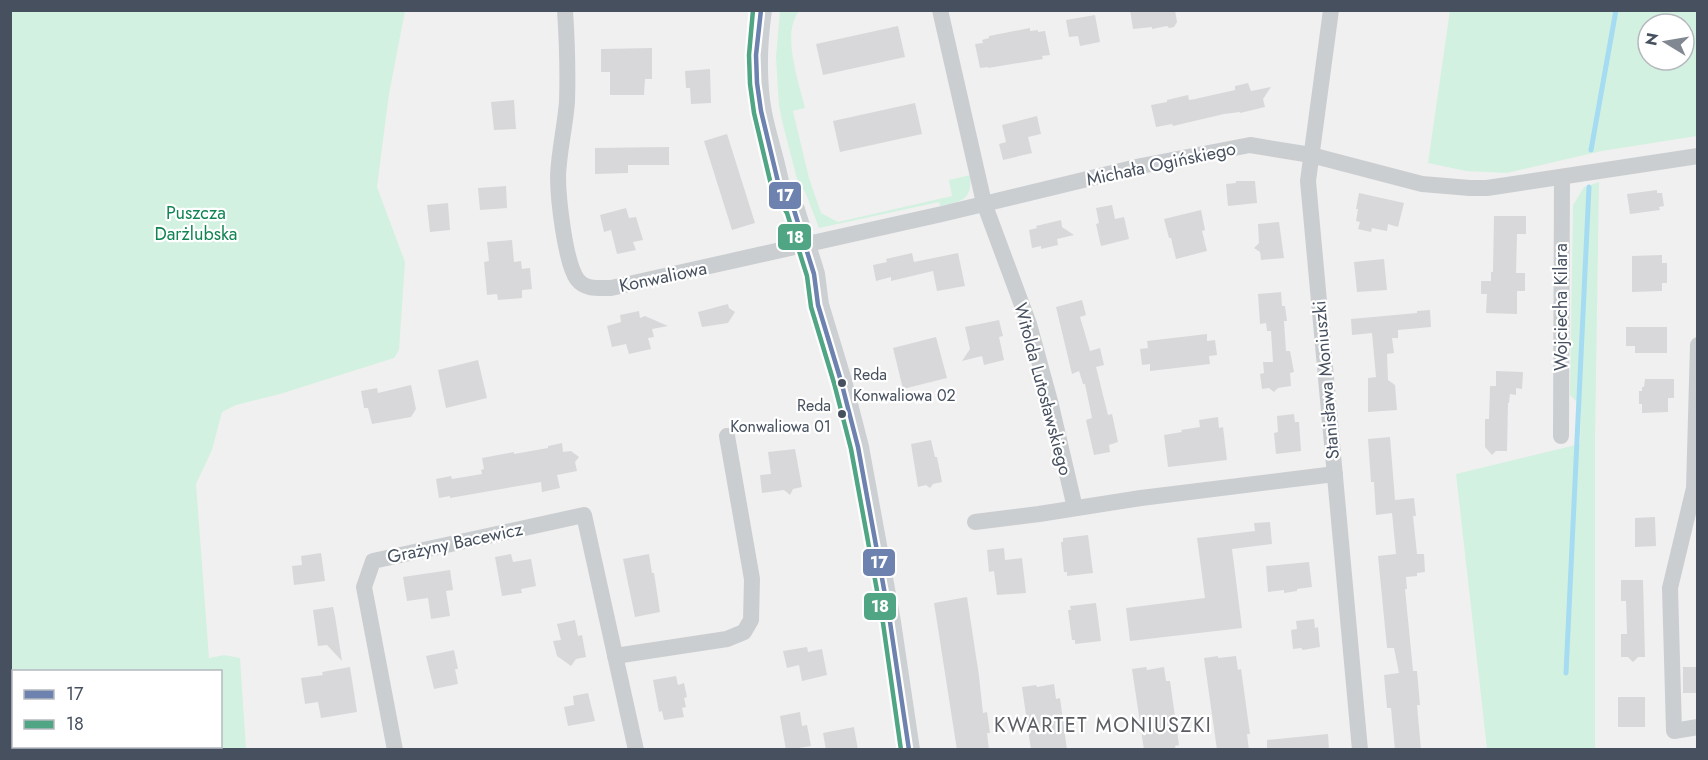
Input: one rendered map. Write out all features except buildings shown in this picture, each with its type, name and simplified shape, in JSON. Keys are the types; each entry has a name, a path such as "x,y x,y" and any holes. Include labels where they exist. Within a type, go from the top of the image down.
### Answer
{"street":[{"name":"Konwaliowa","path":"565,10 568,62 567,105 558,177 566,248 578,280 586,287 611,288 799,246"},
{"path":"761,10 756,55 761,111 779,186 794,210 799,246 816,278 818,305 858,447 890,621 909,750"},
{"name":"Stanisława Moniuszki","path":"1331,10 1308,181 1360,750"},
{"name":"Witolda Lutosławskiego","path":"946,12 984,203 1029,324 1075,508"},
{"name":"Michała Ogińskiego","path":"799,246 1141,166 1250,145 1311,155 1422,184 1487,188 1698,156"},
{"name":"Wojciecha Kilara","path":"1561,436 1562,177"},
{"path":"1698,345 1694,488 1670,588 1674,731 1698,727"},
{"path":"615,656 727,639 744,632 751,620 752,579 727,436"},
{"path":"975,522 1141,498 1335,474"},
{"name":"Grażyny Bacewicz","path":"394,750 364,586 373,561 584,515 636,750"}],"green space":[{"path":"1450,10 1697,11 1697,136 1602,151 1507,173 1466,171 1428,163"},
{"name":"Puszcza Darżlubska","path":"10,11 405,11 389,94 377,187 405,262 399,350 394,358 280,394 236,405 222,412 212,450 196,484 209,658 224,655 240,658 246,749 11,749"},
{"path":"780,11 799,11 794,20 791,45 805,108 793,111 809,178 821,213 838,222 952,196 949,180 970,175 970,190 964,198 947,205 940,206 939,202 819,228 806,194 797,179 779,106 776,57"},
{"path":"1599,182 1595,441 1595,749 1487,749 1456,474 1580,444 1581,406 1570,395 1573,205 1584,187"}],"waterway":[{"path":"1591,150 1616,10"},
{"path":"1566,673 1589,187"}],"transit line":[{"name":"18","path":"753,10 749,55 754,113 772,189 787,213 807,276 811,307 851,449 883,623 901,750"},
{"name":"17","path":"761,10 756,55 761,111 779,186 794,210 814,274 818,305 858,447 890,622 909,750"}],"place":[{"name":"Reda Konwaliowa 02","path":"842,383"},
{"name":"Reda Konwaliowa 01","path":"842,414"}],"district":[{"name":"KWARTET MONIUSZKI","path":"1103,725"}]}
